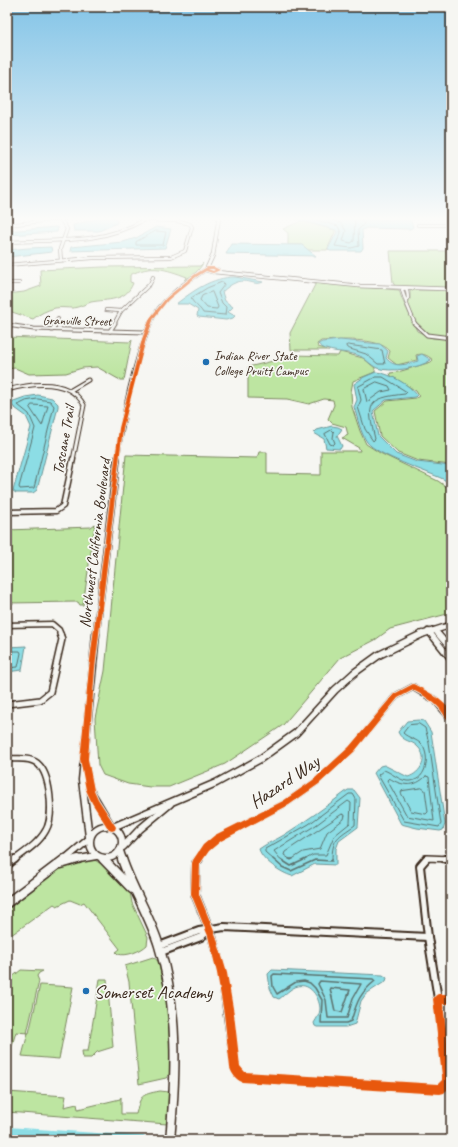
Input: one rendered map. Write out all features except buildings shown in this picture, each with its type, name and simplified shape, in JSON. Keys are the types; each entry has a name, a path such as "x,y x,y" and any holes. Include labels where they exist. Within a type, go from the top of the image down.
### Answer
{"street":[{"name":"Northwest California Boulevard","path":"89,838 89,828 81,787 81,769 84,759 92,668 121,428 146,332 152,318 167,299 204,271"},
{"name":"Northwest California Boulevard","path":"194,278 214,271"},
{"path":"220,271 345,285 451,289"},
{"path":"110,331 121,311 150,284 153,277"},
{"path":"7,283 19,283"},
{"path":"404,288 402,290 406,302 419,331 435,338 451,338"},
{"path":"404,288 407,290 408,296 406,302"},
{"path":"106,310 121,311"},
{"path":"52,330 58,319"},
{"name":"Granville Street","path":"7,325 52,330 146,332"},
{"path":"71,390 88,380"},
{"path":"7,385 11,389"},
{"name":"Toscane Trail","path":"7,390 30,385 50,385 71,390 79,396 84,405 63,506 56,511 7,512"},
{"path":"7,625 52,624 59,630 62,639 50,692 40,700 7,704"},
{"path":"7,903 59,865 89,838 92,833 101,827 113,827 161,805 170,803 266,757 302,729 351,675 370,661 397,645 431,630 451,625"},
{"path":"431,630 451,649"},
{"path":"431,630 451,659"},
{"name":"Hazard Way","path":"438,999 447,1076 446,1082 440,1089 242,1077 235,1068 229,1014 222,973 194,894 196,863 206,848 218,838 286,803 316,782 352,749 372,723 396,696 404,690 413,687 420,690 440,704 451,719"},
{"path":"7,759 29,760 41,767 45,774 51,813 46,830 7,865"},
{"name":"Northwest California Boulevard","path":"84,759 90,790 95,801 113,827"},
{"path":"59,865 74,860 112,856 170,803"},
{"path":"113,827 123,835 121,849 134,890 160,949 170,989 175,1035 176,1069 170,1140"},
{"path":"89,838 89,849 134,890"},
{"path":"451,860 427,858 420,866 428,937 438,999 451,999"},
{"path":"160,949 187,939 201,937 208,930 224,927 428,937"}],"green space":[{"path":"40,271 143,271 130,275 130,282 133,283 126,294 121,297 91,302 73,308 55,308 43,312 33,319 12,312 7,302 7,294 24,292 41,286"},
{"path":"167,271 197,271 184,280 187,277"},
{"path":"392,271 451,271 451,289 396,287 393,283"},
{"path":"316,283 399,290 417,331 433,338 451,339 451,465 418,461 398,453 380,436 375,411 387,401 416,398 419,396 416,391 391,376 390,373 431,362 433,360 431,358 418,354 416,355 417,360 397,365 388,358 390,351 384,347 377,343 358,340 321,341 317,344 318,347 330,350 291,350 290,333"},
{"path":"410,290 451,290 451,337 427,333 422,330 415,320 408,303 410,299"},
{"path":"7,337 130,342 132,340 124,380 120,380 97,367 82,368 66,373 29,374 15,368 7,369"},
{"path":"340,352 363,358 375,368 375,372 353,381 351,392 352,407 366,444 380,453 438,481 451,490 451,613 390,629 375,640 340,658 283,725 225,764 169,787 150,787 128,784 103,775 98,765 95,718 105,671 126,455 257,458 259,452 267,452 267,474 321,475 321,451 360,451 359,448 342,438 348,435 346,427 332,423 328,419 334,405 333,400 324,399 309,404 287,399 248,398 248,367 290,357 291,355 338,356"},
{"path":"95,524 83,605 80,605 78,602 7,603 7,530 91,527"},
{"path":"93,859 111,870 130,892 132,903 148,937 147,945 133,953 125,955 118,954 116,952 120,949 84,902 80,904 70,900 57,906 54,904 7,938 7,910 63,866"},
{"path":"153,957 158,961 168,1003 171,1072 166,1078 139,1084 129,982 125,966"},
{"path":"21,970 43,971 37,976 39,981 27,1033 16,1032 7,1062 7,981"},
{"path":"100,979 107,979 113,1047 97,1052 91,1058 83,1058 82,1051 88,1051"},
{"path":"40,985 73,987 59,1059 22,1056"},
{"path":"160,1091 169,1092 167,1124 7,1112 7,1092 66,1096 64,1107 77,1104 78,1109 120,1099 121,1097 121,1114 136,1114 142,1097"}],"water":[{"path":"235,277 263,282 236,282 222,292 225,301 233,307 228,312 235,316 233,318 226,320 199,317 197,316 198,310 188,304 176,304 196,290 211,282 218,279"},
{"path":"340,340 380,344 388,351 386,358 393,364 397,365 418,361 417,356 422,354 431,360 405,369 390,370 374,367 360,356 326,349 318,344 322,342"},
{"path":"376,372 399,380 417,395 415,397 386,400 373,411 378,436 396,454 417,462 451,466 451,484 443,479 391,458 372,447 367,442 361,430 354,407 357,400 354,384 364,377"},
{"path":"38,395 52,398 58,404 58,407 37,490 33,493 16,493 13,491 31,427 26,416 8,403 25,397"},
{"path":"332,426 342,429 337,436 342,446 340,449 326,448 324,439 314,433 317,430"},
{"path":"26,646 22,670 7,672 7,647"},
{"path":"407,721 424,721 431,732 445,824 443,830 440,831 401,824 374,773 380,766 384,765 408,777 420,769 423,760 421,751 416,745 402,738 398,732"},
{"path":"348,790 354,790 360,798 358,827 339,841 336,849 336,865 315,864 292,876 268,862 259,849 292,830"},
{"path":"272,970 383,975 387,978 386,981 366,994 361,1001 355,1024 346,1027 317,1027 314,1023 319,1014 320,1008 316,995 306,987 298,986 290,990 279,999 274,997 270,988 268,974"}],"waterway":[{"path":"7,1131 142,1140"},
{"path":"65,1140 66,1136"}],"cycle path":[{"path":"112,827 95,801 90,790 84,759 92,668 121,428 144,339 152,318 167,299 204,271"},
{"path":"208,271 213,272 217,271"},
{"path":"451,719 435,700 413,687 396,696 352,749 316,782 286,803 218,838 206,848 196,863 195,894 212,936 222,973 229,1014 235,1068 242,1077 440,1089 447,1082 447,1076 438,999 451,999"}],"place":[{"name":"Indian River State College Pruitt Campus","path":"206,362"},
{"name":"Somerset Academy","path":"86,991"}]}
